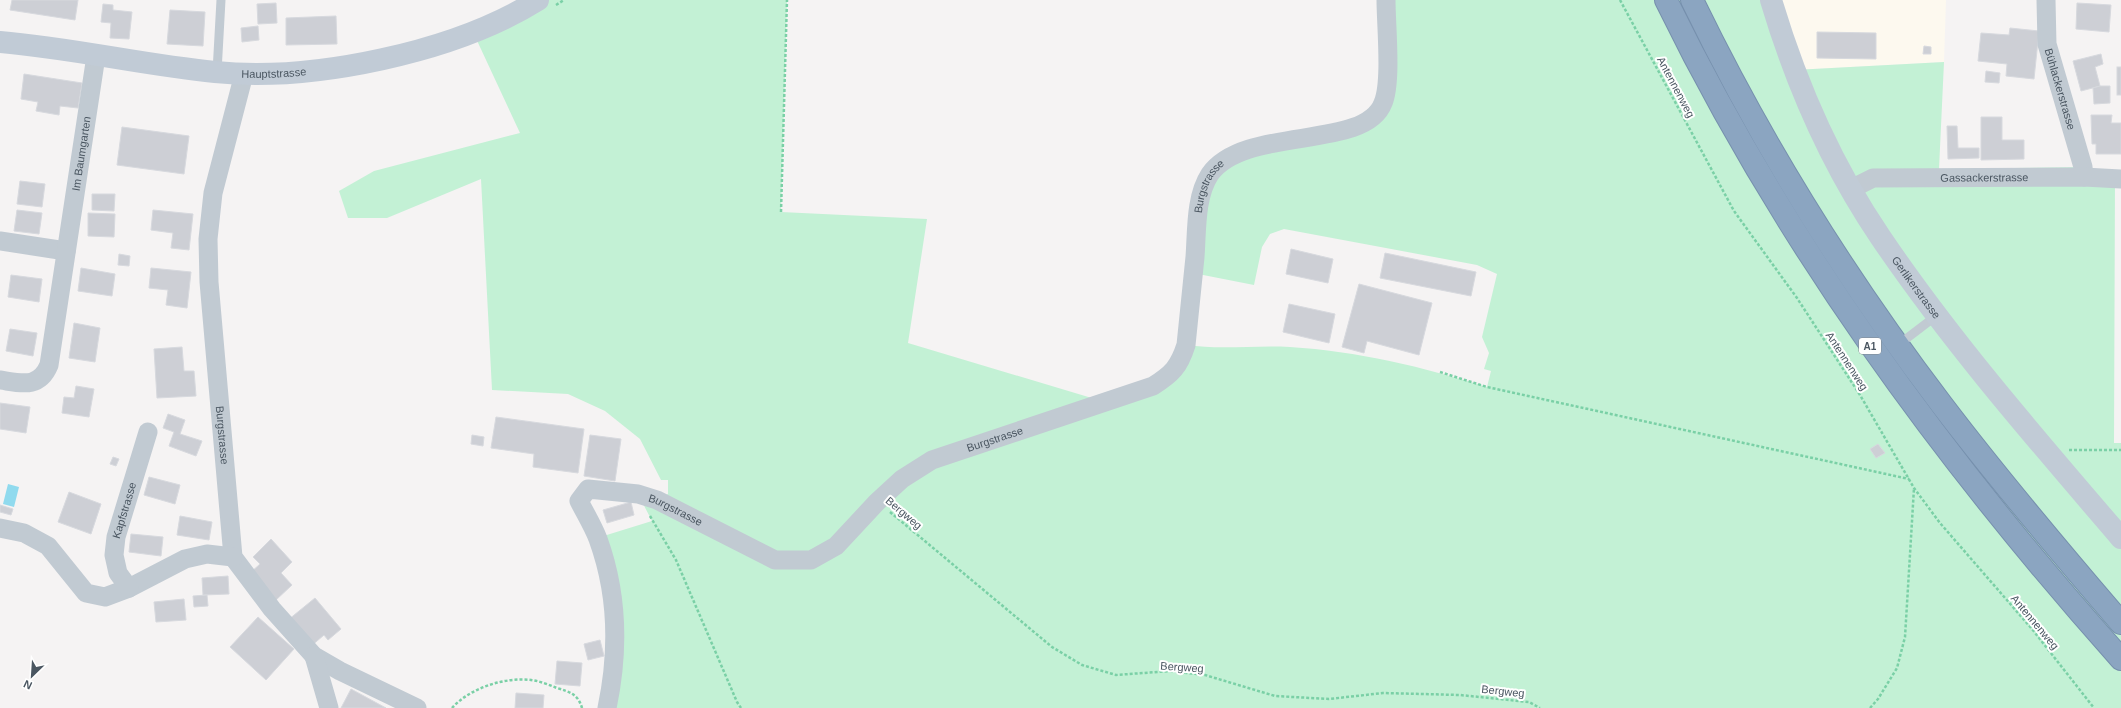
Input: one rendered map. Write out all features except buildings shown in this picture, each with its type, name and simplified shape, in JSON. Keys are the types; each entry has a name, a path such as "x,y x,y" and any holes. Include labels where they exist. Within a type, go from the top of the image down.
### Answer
{"highway":[{"name":"A1","path":"1666,0 1715,95 1759,175 1806,251 1858,329 1927,424 1976,487 2121,659"},
{"name":"A1","path":"1692,0 1731,77 1776,157 1824,236 1898,345 1996,475 2121,623"}],"street":[{"name":"Hauptstrasse","path":"0,42 217,72 244,74 297,71 374,61 423,49 473,32 538,0"},
{"name":"Burgstrasse","path":"607,708 611,691 616,624 611,581 598,538 579,501 588,489 638,494 657,500 774,560 811,560 836,546 877,502 902,479 932,460 1153,386 1169,376 1181,361 1186,345 1200,199 1209,176 1221,162 1242,150 1354,128 1372,118 1383,104 1387,86 1386,0"},
{"name":"Gerlikerstrasse","path":"1770,0 1794,70 1822,135 1851,189 1880,238 1936,316 2121,538"},
{"name":"Bühlackerstrasse","path":"2046,0 2047,44 2083,167 2084,177"},
{"name":"Im Baumgarten","path":"0,380 30,383 42,377 47,370 96,56"},
{"name":"Burgstrasse","path":"233,557 209,282 208,238 215,187 244,74"},
{"name":"Gassackerstrasse","path":"1851,189 1873,178 2084,177 2121,179"},
{"path":"0,241 66,251"},
{"name":"Kapfstrasse","path":"129,588 118,573 114,555 116,537 148,432"},
{"path":"0,528 24,533 48,546 86,593 105,597 129,588 185,559 206,554 233,557 272,609 314,656 340,671 417,708"},
{"path":"314,656 329,708"}],"lane":[{"path":"217,72 221,0"},
{"path":"1898,345 1936,316"}],"path":[{"path":"781,212 787,0"},
{"name":"Antennenweg","path":"1620,0 1734,211 1797,298 1860,395 1914,488 1940,523 2032,629 2094,708"},
{"path":"1440,372 1487,387 1909,479"},
{"path":"2049,453 2075,449 2121,450"},
{"path":"1870,708 1878,699 1897,668 1905,637 1914,488"},
{"path":"638,494 676,560 737,702 741,708"},
{"name":"Bergweg","path":"877,502 1052,646 1082,666 1116,675 1170,672 1205,675 1275,696 1329,699 1383,693 1460,695 1530,702 1540,708"},
{"path":"452,708 459,701 472,693 498,682 516,679 533,680 573,694 579,699 582,708"}],"shaded area":[{"path":"1771,0 1946,0 1944,62 1794,70"}],"green space":[{"path":"538,0 787,0 781,212 927,219 908,343 1105,402 1153,386 1186,345 1212,347 1290,347 1340,352 1390,361 1487,387 1491,371 1484,369 1489,353 1482,337 1497,274 1477,265 1284,229 1270,234 1262,247 1254,285 1193,273 1200,199 1221,162 1354,128 1383,104 1386,0 1771,0 1794,70 1944,62 1939,169 2083,167 2115,179 2114,443 2121,443 2121,708 607,708 616,623 597,538 652,521 638,494 657,500 668,494 668,480 661,480 640,439 605,411 568,394 492,390 481,179 387,218 348,218 339,191 374,171 520,133 473,32"}],"water":[{"path":"8,484 19,487 14,507 3,504"}]}
